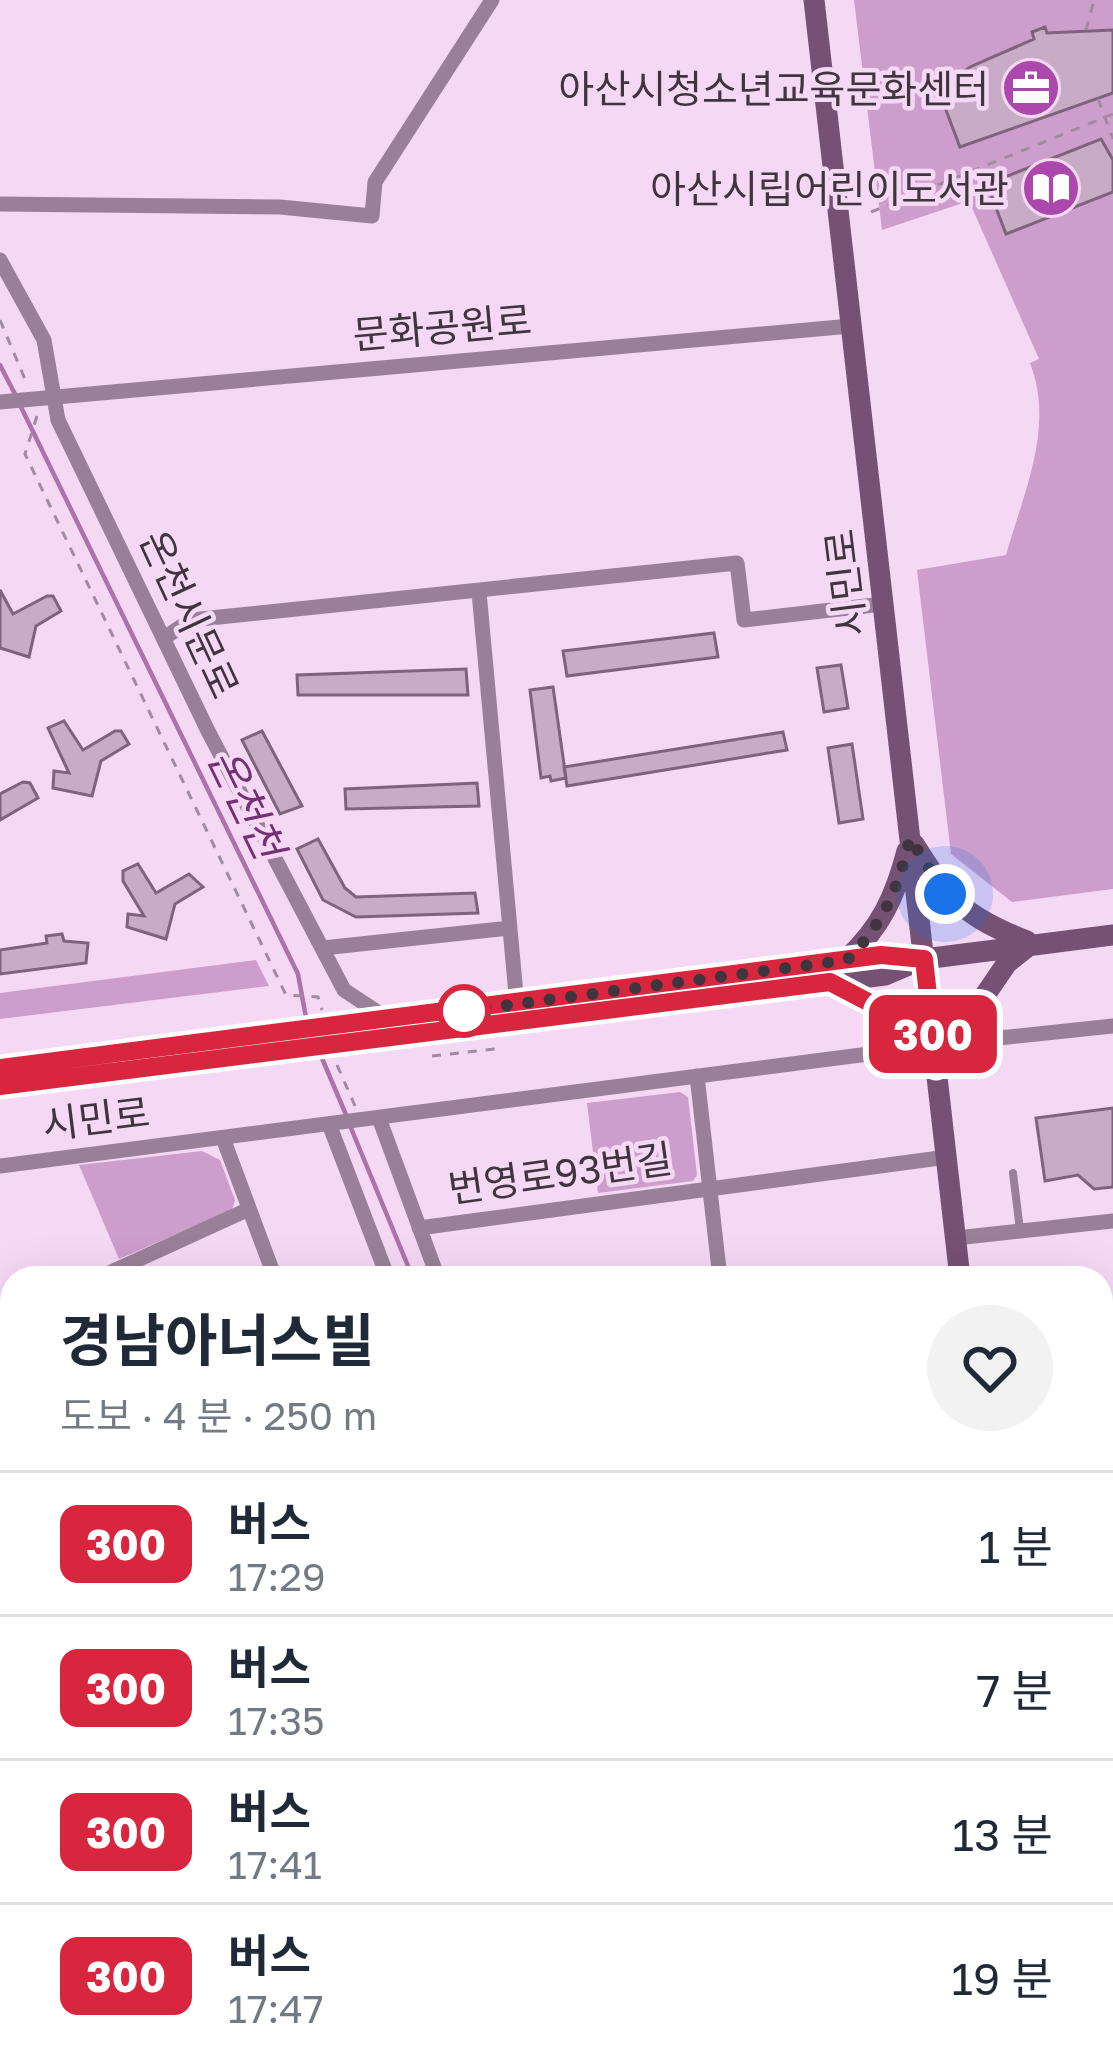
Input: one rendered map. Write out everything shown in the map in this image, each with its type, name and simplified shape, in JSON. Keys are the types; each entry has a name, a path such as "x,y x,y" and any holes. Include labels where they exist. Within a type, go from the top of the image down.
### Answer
{"main road":[{"name":"시민로","path":"814,0 956,1238 955,1266"},
{"path":"910,838 945,894 974,920 1032,944"},
{"path":"847,960 878,930 896,894 910,838"},
{"path":"0,1086 299,1041 391,1020 881,955 924,959 1113,935"},
{"path":"830,982 870,1003 936,1067 1006,963 1032,944"},
{"path":"337,1030 830,982 885,975 924,959"},
{"path":"0,1068 299,1041"}],"street":[{"path":"0,204 280,207 372,216 375,182 492,0"},
{"name":"온천시문로","path":"0,260 44,340 47,396 58,420 208,730 344,989"},
{"name":"문화공원로","path":"0,402 851,326"},
{"path":"166,636 190,620 737,563 744,620 883,604"},
{"path":"479,592 517,1005"},
{"path":"323,948 510,928"},
{"path":"337,1030 344,989 391,1020"},
{"path":"951,1043 1113,1025"},
{"name":"시민로","path":"0,1166 915,1048"},
{"name":"번영로93번길","path":"697,1076 719,1266"},
{"path":"379,1118 433,1266"},
{"path":"329,1124 383,1266"},
{"path":"223,1138 271,1266"},
{"path":"710,1186 946,1157"},
{"name":"번영로93번길","path":"419,1228 710,1186"},
{"path":"124,1266 250,1209"},
{"path":"956,1238 1113,1221"}],"lane":[{"path":"1013,1173 1020,1231"}],"path":[{"path":"1086,30 1094,0"},
{"path":"1098,99 1113,139"},
{"path":"871,212 1113,114"},
{"path":"0,320 21,368"},
{"path":"37,418 25,454 288,995 318,997 337,1030 359,1115"},
{"path":"432,1056 503,1048"}],"shaded area":[{"path":"854,0 1113,0 1113,889 1012,902 951,854 917,570 1006,555 1034,459 1039,411 1030,363 1039,359 969,201 882,230"},
{"path":"256,960 269,986 0,1019 0,993"},
{"path":"680,1092 688,1097 697,1175 693,1181 598,1193 587,1103"},
{"path":"202,1151 220,1160 235,1200 232,1210 119,1259 79,1165"}],"building":[{"name":"아산시청소년교육문화센터","path":"1045,27 1047,33 1113,30 1113,93 960,147 944,105 953,100 948,83 970,67 1034,39 1032,32"},
{"name":"아산시립어린이도서관","path":"1101,139 1113,160 1113,192 1006,234 987,184"},
{"path":"0,590 13,614 47,596 53,596 61,611 36,626 29,657 0,648"},
{"path":"714,633 718,657 567,676 563,651"},
{"path":"841,665 848,708 824,712 817,668"},
{"path":"466,669 468,695 298,695 297,675"},
{"path":"553,687 566,778 551,781 550,776 541,778 530,690"},
{"path":"64,721 83,750 115,731 121,731 129,744 101,761 92,796 53,788 54,771 69,773 48,728"},
{"path":"262,731 302,806 280,814 242,740"},
{"path":"783,732 787,750 567,786 564,767"},
{"path":"852,744 863,819 839,823 828,748"},
{"path":"30,783 38,798 0,820 0,794"},
{"path":"477,783 479,806 346,809 345,789"},
{"path":"318,839 345,888 356,897 475,893 478,913 356,917 323,900 297,849"},
{"path":"138,864 156,893 189,874 203,887 175,904 166,939 127,927 128,914 144,916 123,881 123,871"},
{"path":"62,934 64,941 88,943 86,963 0,974 0,950 47,943 46,936"},
{"path":"1113,1108 1113,1187 1094,1189 1078,1175 1045,1181 1036,1118"}],"waterway":[{"name":"온천천","path":"0,365 15,394"},
{"name":"온천천","path":"20,405 298,974 307,1023"},
{"name":"온천천","path":"321,1056 347,1117"},
{"name":"온천천","path":"351,1128 408,1266"}],"bus line":[{"name":"300","path":"0,1068 881,955 924,959 936,1067 870,1003 830,982 477,1030 0,1086"}],"place":[{"name":"아산시청소년교육문화센터","path":"1031,88"},
{"name":"아산시립어린이도서관","path":"1051,188"}],"route":[{"path":"464,1011 847,960 878,930 896,894 910,838 945,894"}]}
